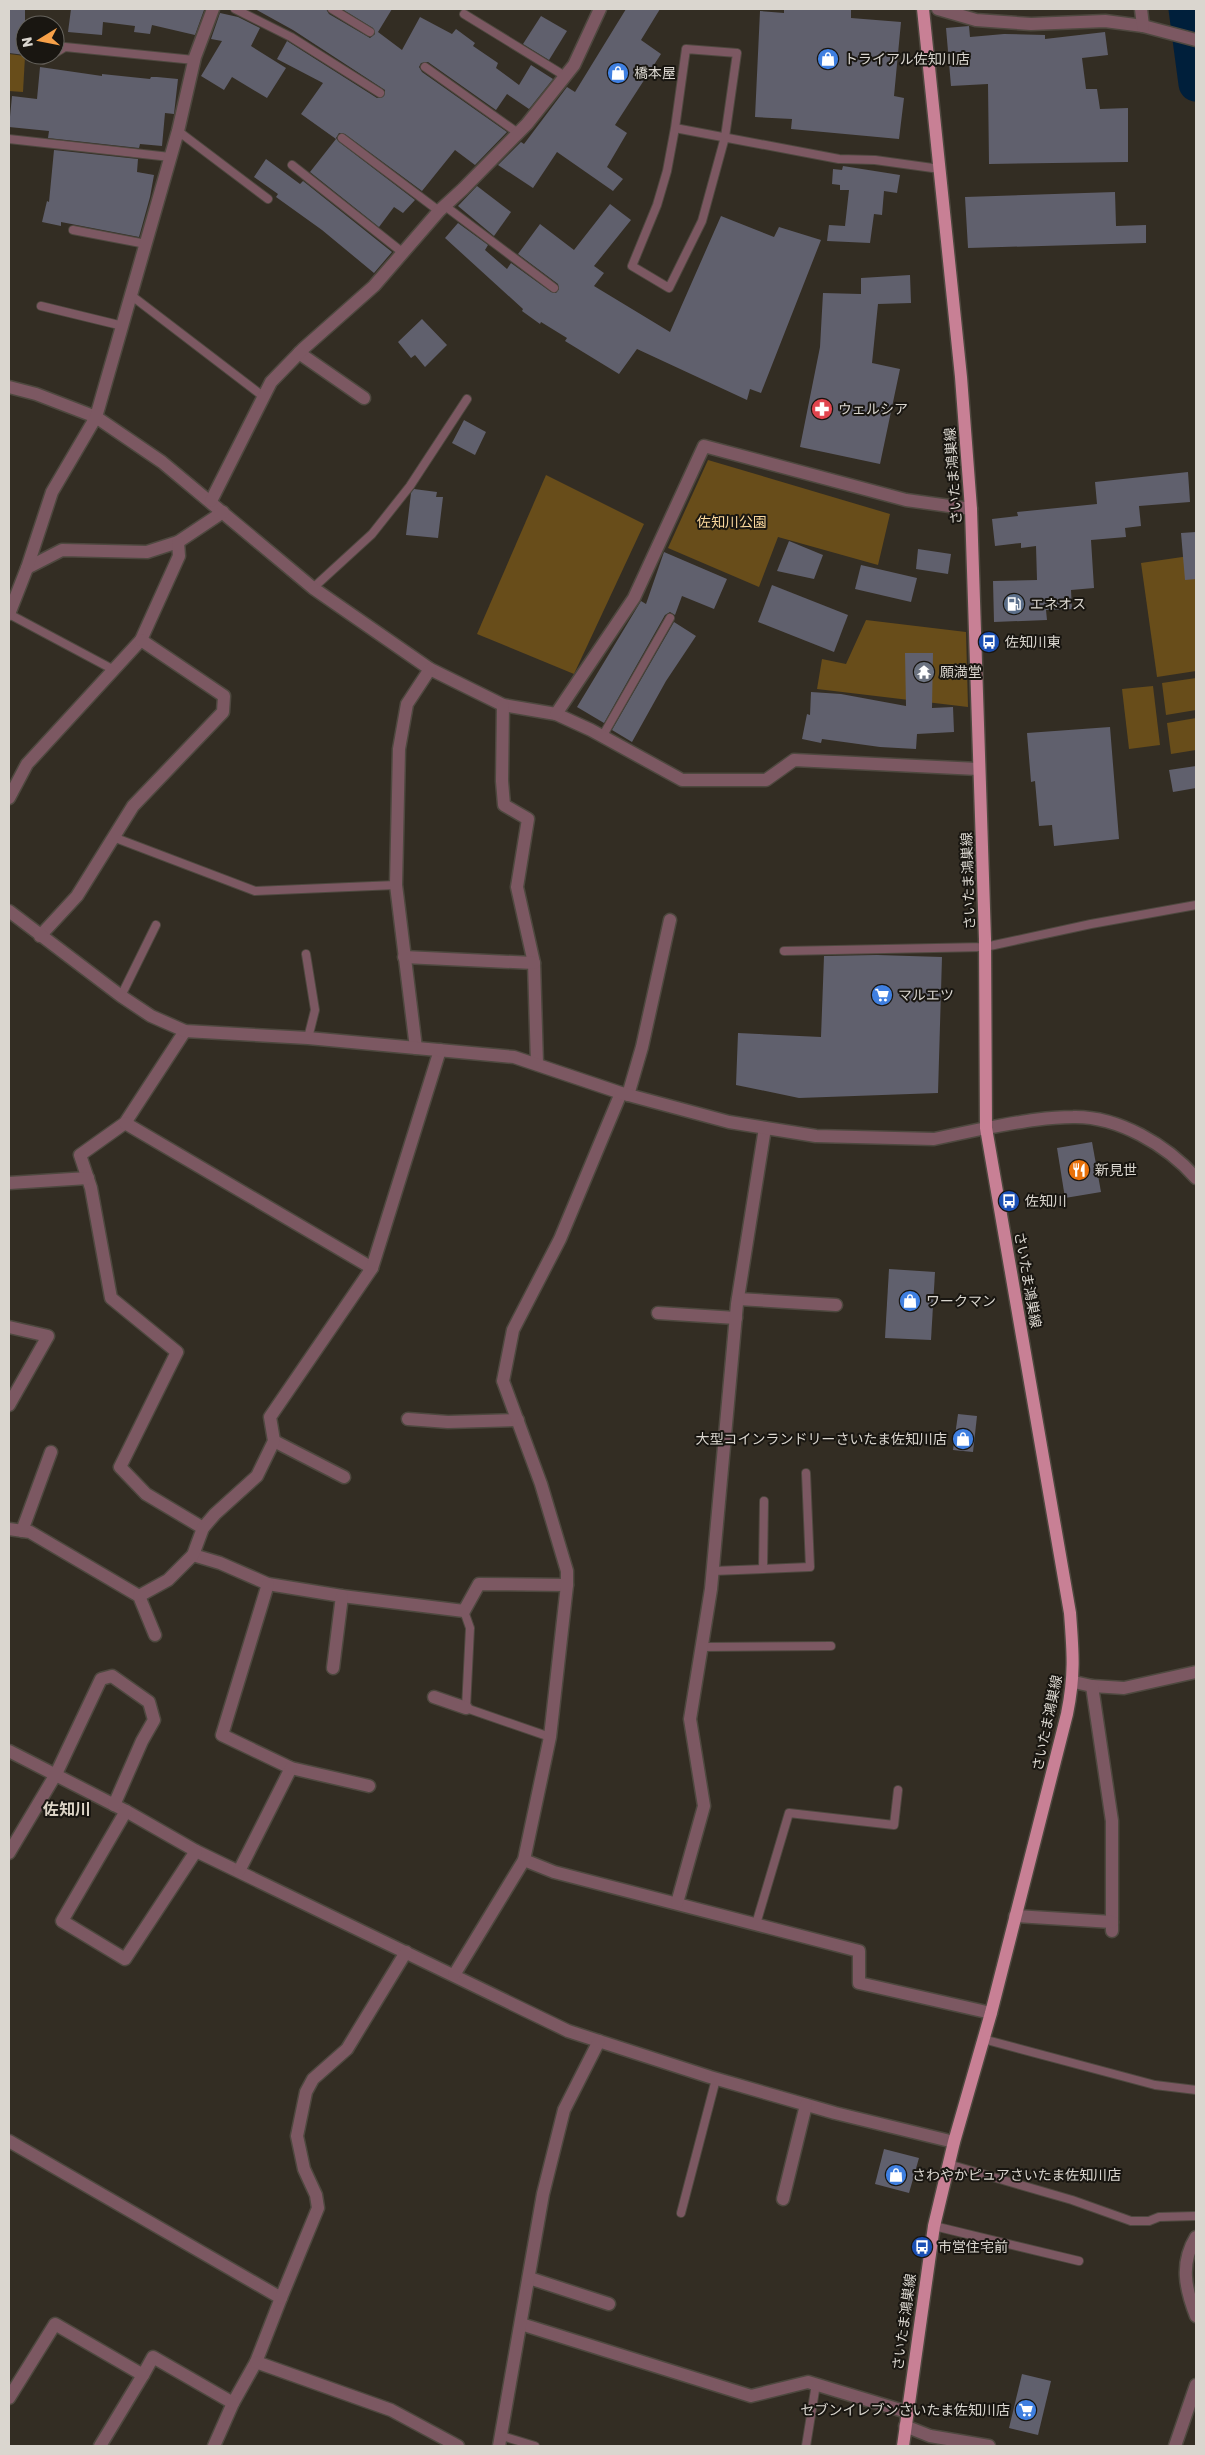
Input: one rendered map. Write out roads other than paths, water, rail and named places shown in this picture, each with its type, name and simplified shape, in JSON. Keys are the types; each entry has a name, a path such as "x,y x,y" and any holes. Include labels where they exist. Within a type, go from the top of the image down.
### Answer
{"main road":[{"name":"さいたま鴻巣線","path":"902,2446 934,2226 948,2164 991,2013 1074,1682 1070,1613 986,1128 985,947 971,509 961,377 924,9"}],"street":[{"path":"9,614 27,568 52,492 96,417 178,131 194,60 213,9"},
{"path":"211,501 271,382 299,353 374,286 442,208 518,133 574,64 600,9"},
{"path":"938,9 976,20 1031,24 1105,22 1143,26 1196,40"},
{"path":"1141,9 1143,26"},
{"path":"299,353 364,398"},
{"path":"9,387 36,394 96,417 162,462 313,588 430,669 503,705 556,714 682,780 766,780 794,760 978,769"},
{"path":"556,714 634,598 704,446 906,500 971,509"},
{"path":"27,568 62,550 147,552 178,542 223,512"},
{"path":"9,798 26,764 141,640 179,556 178,542"},
{"path":"40,936 77,896 134,806 198,736 223,712 224,696 141,640"},
{"path":"416,1048 396,885 399,749 406,704 430,669"},
{"path":"503,705 502,781 504,805 528,820 517,887 534,963 537,1064"},
{"path":"9,911 120,996 151,1016 185,1031 308,1038 514,1057 625,1094 729,1122 816,1136 934,1139 1034,1120 1074,1116 1103,1120 1148,1138 1186,1166 1196,1178"},
{"path":"454,1975 524,1860 550,1738 567,1585 567,1571 541,1484 503,1382 513,1330 560,1239 625,1094 642,1047 670,920"},
{"path":"404,957 534,963"},
{"path":"185,1031 125,1123 80,1155 88,1178 111,1298 177,1352 120,1466 146,1494 203,1528"},
{"path":"139,1596 168,1580 193,1555 203,1528 215,1514 257,1476 274,1441 270,1417 372,1268 440,1050"},
{"path":"125,1123 372,1268"},
{"path":"677,1903 704,1806 690,1719 713,1571 738,1299 765,1128"},
{"path":"9,1183 88,1178"},
{"path":"738,1299 836,1305"},
{"path":"658,1313 736,1318"},
{"path":"9,1328 48,1336 9,1405"},
{"path":"408,1419 448,1422 518,1420"},
{"path":"274,1441 344,1477"},
{"path":"22,1531 51,1452"},
{"path":"9,1528 30,1532 139,1596 155,1635"},
{"path":"193,1555 220,1563 268,1584 342,1596 464,1611 479,1584 567,1585"},
{"path":"268,1584 222,1735 291,1768 369,1786"},
{"path":"333,1668 342,1596"},
{"path":"1074,1682 1092,1686 1124,1688 1196,1672"},
{"path":"9,1853 56,1774 101,1679 112,1676 149,1702 154,1720 142,1741 114,1805"},
{"path":"1015,1916 1112,1926 1112,1821 1092,1686"},
{"path":"434,1697 466,1708"},
{"path":"9,1751 126,1811 196,1851 568,2031 716,2079 806,2105 954,2142"},
{"path":"239,1871 291,1768"},
{"path":"126,1811 62,1921 125,1959 196,1851"},
{"path":"524,1860 554,1872 859,1951 859,1983 991,2013"},
{"path":"214,2446 233,2403 256,2362 318,2208 316,2195 304,2169 297,2136 306,2092 313,2079 347,2049 406,1952"},
{"path":"501,2441 543,2194 564,2110 599,2041"},
{"path":"783,2199 806,2105"},
{"path":"9,2141 281,2298"},
{"path":"1196,2237 1188,2250 1186,2284 1196,2316"},
{"path":"529,2278 609,2304"},
{"path":"9,2398 55,2324 143,2375"},
{"path":"521,2324 751,2396 808,2382 907,2412"},
{"path":"100,2446 153,2357 233,2403"},
{"path":"256,2362 391,2410 458,2446"},
{"path":"1175,2446 1196,2385"},
{"path":"904,2426 930,2436 989,2446"}],"lane":[{"path":"235,9 291,37 380,93"},
{"path":"332,9 370,32"},
{"path":"464,14 565,76"},
{"path":"65,47 194,60"},
{"path":"686,48 737,53 725,137 702,222 669,288 632,266 665,180 675,128 686,48"},
{"path":"425,67 518,133"},
{"path":"675,128 839,159 875,160 940,169"},
{"path":"178,131 268,199"},
{"path":"342,138 554,288"},
{"path":"9,139 170,157"},
{"path":"292,165 402,252"},
{"path":"73,230 146,244"},
{"path":"132,296 264,397"},
{"path":"41,306 123,326"},
{"path":"313,588 372,534 410,486 467,399"},
{"path":"9,614 114,670"},
{"path":"602,737 670,618"},
{"path":"113,837 255,891 396,885"},
{"path":"784,951 985,947 1091,924 1196,905"},
{"path":"120,996 156,925"},
{"path":"306,954 315,1010 308,1038"},
{"path":"713,1571 810,1568 806,1473"},
{"path":"763,1569 764,1501"},
{"path":"464,1611 470,1628 466,1708 550,1738"},
{"path":"702,1646 831,1646"},
{"path":"756,1924 789,1813 894,1825 898,1790"},
{"path":"983,2039 1155,2085 1196,2090"},
{"path":"681,2213 716,2079"},
{"path":"948,2164 1081,2203 1131,2221 1149,2222 1159,2217 1196,2216"},
{"path":"934,2226 1079,2261"},
{"path":"806,2446 816,2384"},
{"path":"501,2441 535,2446"}],"waterway":[{"path":"1186,9 1196,84"}],"place":[{"name":"トライアル佐知川店","path":"828,59"},
{"name":"橋本屋","path":"618,73"},
{"name":"ウェルシア","path":"822,409"},
{"name":"エネオス","path":"1014,604"},
{"name":"佐知川東","path":"989,642"},
{"name":"願満堂","path":"924,672"},
{"name":"マルエツ","path":"882,995"},
{"name":"新見世","path":"1079,1170"},
{"name":"佐知川","path":"1009,1201"},
{"name":"ワークマン","path":"910,1301"},
{"name":"大型コインランドリーさいたま佐知川店","path":"963,1439"},
{"name":"さわやかピュアさいたま佐知川店","path":"896,2175"},
{"name":"市営住宅前","path":"922,2247"},
{"name":"セブンイレブンさいたま佐知川店","path":"1026,2410"}],"district":[{"name":"佐知川","path":"67,1809"}],"park label":[{"name":"佐知川公園","path":"732,522"}]}
